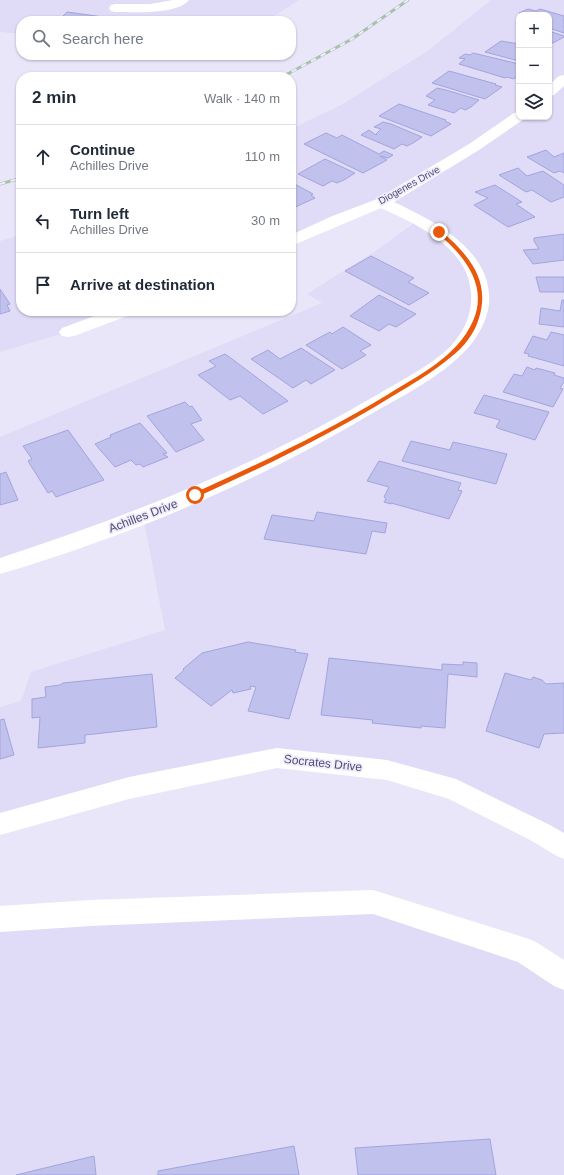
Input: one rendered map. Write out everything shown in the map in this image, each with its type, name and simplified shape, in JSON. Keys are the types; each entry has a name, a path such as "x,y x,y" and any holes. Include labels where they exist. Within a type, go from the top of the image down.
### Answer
{"street":[{"path":"115,8 160,7 172,5 183,0"},
{"path":"552,89 564,79"},
{"name":"Diogenes Drive","path":"296,239 336,220 382,202 474,147 516,118"},
{"name":"Achilles Drive","path":"0,566 143,516 195,495 274,459 351,419 424,375 450,356 466,338 476,320 479,308 480,302 478,283 470,263 456,246 439,232 419,220 382,202"},
{"path":"68,332 111,316"},
{"name":"Socrates Drive","path":"0,824 129,788 277,758 387,770 456,790 564,846"},
{"path":"0,919 91,913 373,902 526,951 564,976"}],"shaded area":[{"path":"0,0 299,0 274,16 16,16 16,34 0,32"},
{"path":"491,0 564,0 564,847 456,790 277,758 0,824 0,707 21,701 31,672 165,630 143,516 0,566 0,437 291,316 296,316 296,314 322,303 307,294 380,248 418,220 382,202 296,239 296,127 341,105 429,50"},
{"path":"16,236 16,316 111,316 68,332 0,352 0,241"},
{"path":"373,902 564,976 564,1175 0,1175 0,919"}],"building":[{"path":"528,9 536,11 540,9 550,12 521,12"},
{"path":"67,12 96,16 63,16"},
{"path":"552,12 564,16 564,33 552,29"},
{"path":"552,32 564,36 564,37 553,43"},
{"path":"501,41 516,44 516,60 485,52"},
{"path":"473,53 516,63 516,77 514,79 505,78 459,64 465,59 459,58 465,54 470,55"},
{"path":"449,71 502,87 485,99 432,83"},
{"path":"437,88 479,100 471,107 465,110 461,108 454,113 428,105 435,100 426,96"},
{"path":"399,104 446,120 445,121 451,124 431,136 379,116"},
{"path":"383,122 422,137 407,146 402,144 394,149 361,135 369,130 376,135 381,129 374,127"},
{"path":"326,133 337,138 342,135 379,154 384,151 393,155 388,158 380,156 387,160 363,173 304,144"},
{"path":"546,150 554,157 564,153 564,173 560,171 554,173 527,157"},
{"path":"325,159 355,173 337,183 332,181 323,186 298,174"},
{"path":"518,168 527,176 543,171 564,185 564,197 551,202 532,190 526,192 499,175"},
{"path":"296,185 313,194 311,195 315,198 296,207"},
{"path":"495,185 522,202 516,204 535,217 508,227 474,205 488,198 475,192"},
{"path":"564,234 564,260 533,264 523,250 539,249 534,241 534,238"},
{"path":"371,256 414,278 408,282 429,293 409,305 345,271"},
{"path":"536,277 564,277 564,292 540,292"},
{"path":"0,289 10,304 7,305 10,311 0,314"},
{"path":"379,295 416,314 396,327 389,324 379,331 350,316"},
{"path":"562,300 564,300 564,327 539,324 541,308 560,311"},
{"path":"343,327 371,345 360,351 366,355 342,369 306,345 330,332 332,334"},
{"path":"551,332 564,335 564,366 528,356 529,354 524,353 533,336 547,340"},
{"path":"301,348 335,370 311,384 306,380 293,388 251,359 268,350 280,359"},
{"path":"225,354 288,401 263,414 240,396 230,400 198,375 216,366 209,361"},
{"path":"527,367 535,370 536,368 555,373 554,375 564,378 564,382 560,388 563,389 553,407 503,392 514,374 522,376"},
{"path":"484,395 549,412 535,440 496,427 500,420 474,413"},
{"path":"185,402 190,407 192,406 202,420 191,424 204,440 176,452 147,416"},
{"path":"140,423 167,453 163,454 168,457 143,467 140,464 136,465 131,460 115,467 95,444 111,437 110,435"},
{"path":"68,430 104,480 56,497 52,491 48,493 28,461 32,459 23,446"},
{"path":"411,441 450,450 453,442 507,454 496,484 402,461"},
{"path":"379,461 461,483 458,490 462,491 449,519 384,502 386,499 384,497 389,487 367,481"},
{"path":"6,472 18,500 0,505 0,474"},
{"path":"317,512 387,523 385,533 372,531 366,554 264,539 272,515 314,521"},
{"path":"248,642 296,650 295,652 308,654 289,719 248,711 256,687 250,686 251,689 233,693 232,690 211,706 175,678 202,653"},
{"path":"329,658 442,670 442,664 463,665 463,662 477,663 477,677 448,674 445,728 421,726 421,728 372,723 373,720 321,715"},
{"path":"505,673 531,680 533,677 542,680 546,684 564,683 564,733 544,734 539,748 486,731"},
{"path":"152,674 157,727 85,735 85,743 38,748 40,717 32,718 32,699 46,697 45,687 60,685 63,683"},
{"path":"4,719 14,755 0,759 0,720"},
{"path":"490,1139 496,1175 358,1175 355,1148"},
{"path":"294,1146 299,1175 158,1175 158,1171"},
{"path":"94,1156 96,1175 16,1175"}],"railway":[{"path":"291,72 352,39 408,0"},
{"path":"0,184 16,179"}],"route":[{"path":"195,495 274,459 351,419 424,375 450,356 466,338 476,320 480,302 478,283 470,263 456,246 439,232"}]}
